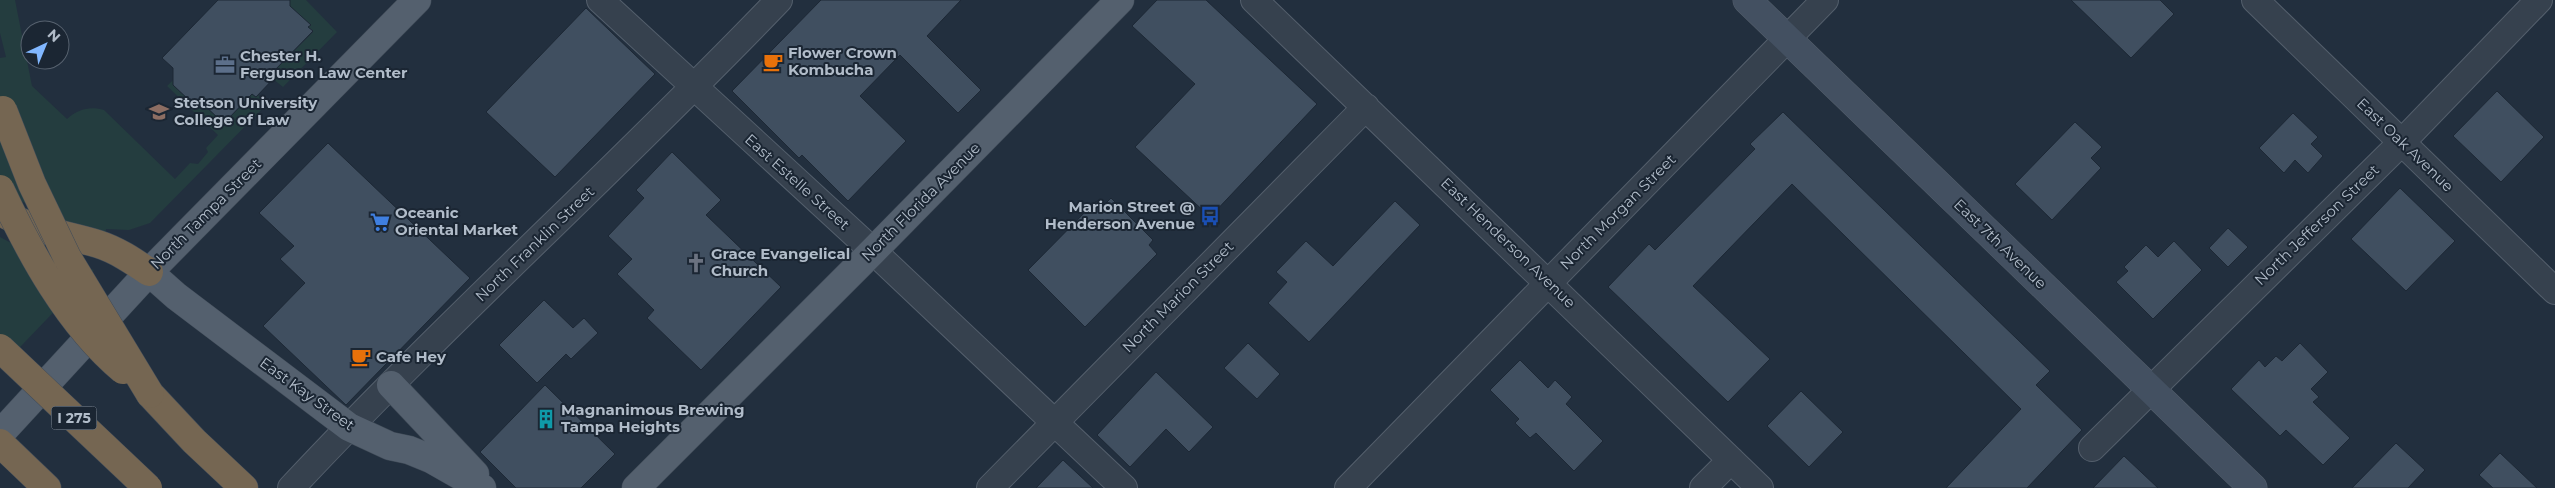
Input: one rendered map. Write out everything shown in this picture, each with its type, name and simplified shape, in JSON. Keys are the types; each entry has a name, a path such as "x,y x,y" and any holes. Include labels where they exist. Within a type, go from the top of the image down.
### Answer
{"highway":[{"path":"2,104 32,184 67,257 150,394"},
{"path":"0,189 40,266 79,322 112,361 150,394 194,441 244,488"},
{"path":"0,211 14,221 100,244 120,253 149,272"},
{"name":"I 275","path":"0,348 148,488"},
{"path":"0,444 46,488"}],"main road":[{"name":"North Tampa Street","path":"0,434 149,272 417,0"},
{"name":"North Florida Avenue","path":"636,488 1120,0"},
{"name":"East Kay Street","path":"149,272 176,296 349,427 390,446 409,450 431,459 482,488"},
{"path":"391,385 488,488"}],"street":[{"name":"East Estelle Street","path":"600,0 694,89 873,251 1124,488"},
{"name":"North Franklin Street","path":"291,488 391,385 694,89 779,0"},
{"name":"East Henderson Avenue","path":"1254,0 1760,488"},
{"name":"East 7th Avenue","path":"1747,0 2253,488"},
{"name":"North Morgan Street","path":"1348,488 1548,282 1788,40 1825,0"},
{"name":"East Oak Avenue","path":"2256,0 2555,291"},
{"name":"North Jefferson Street","path":"2092,448 2150,388 2402,142 2539,0"},
{"name":"North Marion Street","path":"990,488 1054,421 1366,107"},
{"path":"1703,488 1731,460"}],"green space":[{"path":"0,0 15,0 20,25 20,70 29,70 32,86 67,119 84,109 104,110 175,179 190,163 198,164 208,152 206,148 218,135 167,86 173,80 173,85 190,101 199,100 221,121 224,117 227,120 252,94 256,97 258,95 267,104 150,223 129,230 106,229 105,237 71,227 0,190 0,58 6,57 0,33"},
{"path":"290,0 306,0 337,32 283,87 273,79 272,73 313,32 308,27 310,25 290,6"},
{"path":"0,237 13,244 94,270 0,368"}],"building":[{"name":"Chester H. Ferguson Law Center","path":"218,0 290,0 290,6 311,25 308,27 313,31 272,73 276,76 256,97 252,94 227,120 224,117 221,121 199,100 190,101 173,85 173,68 162,58"},
{"path":"821,0 961,0 927,36 981,90 958,113 900,55 860,96 906,141 848,201 802,155 799,158 732,91"},
{"path":"1157,0 1206,0 1317,104 1210,217 1135,147 1195,84 1132,26"},
{"path":"2071,0 2160,0 2174,14 2131,58"},
{"path":"586,8 655,74 555,177 486,112"},
{"path":"2497,91 2544,137 2501,182 2453,136"},
{"path":"1783,112 2050,371 2036,385 2082,430 2027,488 1946,488 2021,409 1792,184 1693,286 1770,359 1728,402 1608,287 1649,244 1655,250 1755,149 1750,144"},
{"path":"2293,113 2318,137 2311,144 2323,156 2308,173 2295,160 2284,173 2259,148"},
{"path":"2075,122 2102,147 2091,158 2101,168 2052,220 2015,184"},
{"path":"328,143 470,278 346,405 263,326 305,283 280,259 294,246 259,213"},
{"path":"672,152 721,200 706,215 781,287 701,370 647,318 654,310 617,274 632,259 608,236 644,198 636,190"},
{"path":"2400,188 2455,241 2406,291 2351,239"},
{"path":"1111,198 1153,240 1149,245 1157,254 1085,327 1028,270 1096,201 1102,207"},
{"path":"1395,201 1420,225 1309,342 1268,303 1287,282 1276,272 1306,241 1333,266"},
{"path":"2228,228 2248,247 2228,267 2209,248"},
{"path":"2174,241 2202,270 2153,319 2116,282 2128,271 2124,267 2146,245 2158,257"},
{"path":"544,300 573,328 584,318 598,333 571,359 566,354 537,383 499,345"},
{"path":"1248,343 1280,374 1257,399 1224,368"},
{"path":"2300,343 2328,372 2311,389 2319,397 2313,402 2350,438 2323,465 2286,430 2280,436 2231,389 2259,360 2265,367 2276,356 2282,361"},
{"path":"1520,360 1548,388 1555,380 1572,397 1566,404 1603,441 1574,471 1536,433 1530,438 1515,423 1519,419 1490,390"},
{"path":"1156,372 1213,427 1189,452 1166,429 1130,467 1097,435"},
{"name":"Magnanimous Brewing Tampa Heights","path":"545,385 615,454 581,488 516,488 480,452"},
{"path":"1801,391 1843,432 1809,467 1767,426"},
{"path":"2396,443 2425,470 2408,488 2352,488"},
{"path":"2500,453 2537,488 2493,488 2479,475"},
{"path":"2124,456 2158,488 2093,488"},
{"path":"1063,460 1093,488 1036,488"}],"place":[{"name":"Flower Crown Kombucha","path":"773,62"},
{"name":"Chester H. Ferguson Law Center","path":"225,65"},
{"name":"Stetson University College of Law","path":"159,112"},
{"name":"Marion Street @ Henderson Avenue","path":"1210,216"},
{"name":"Oceanic Oriental Market","path":"380,222"},
{"name":"Grace Evangelical Church","path":"696,263"},
{"name":"Cafe Hey","path":"361,357"},
{"name":"Magnanimous Brewing Tampa Heights","path":"546,419"}]}
